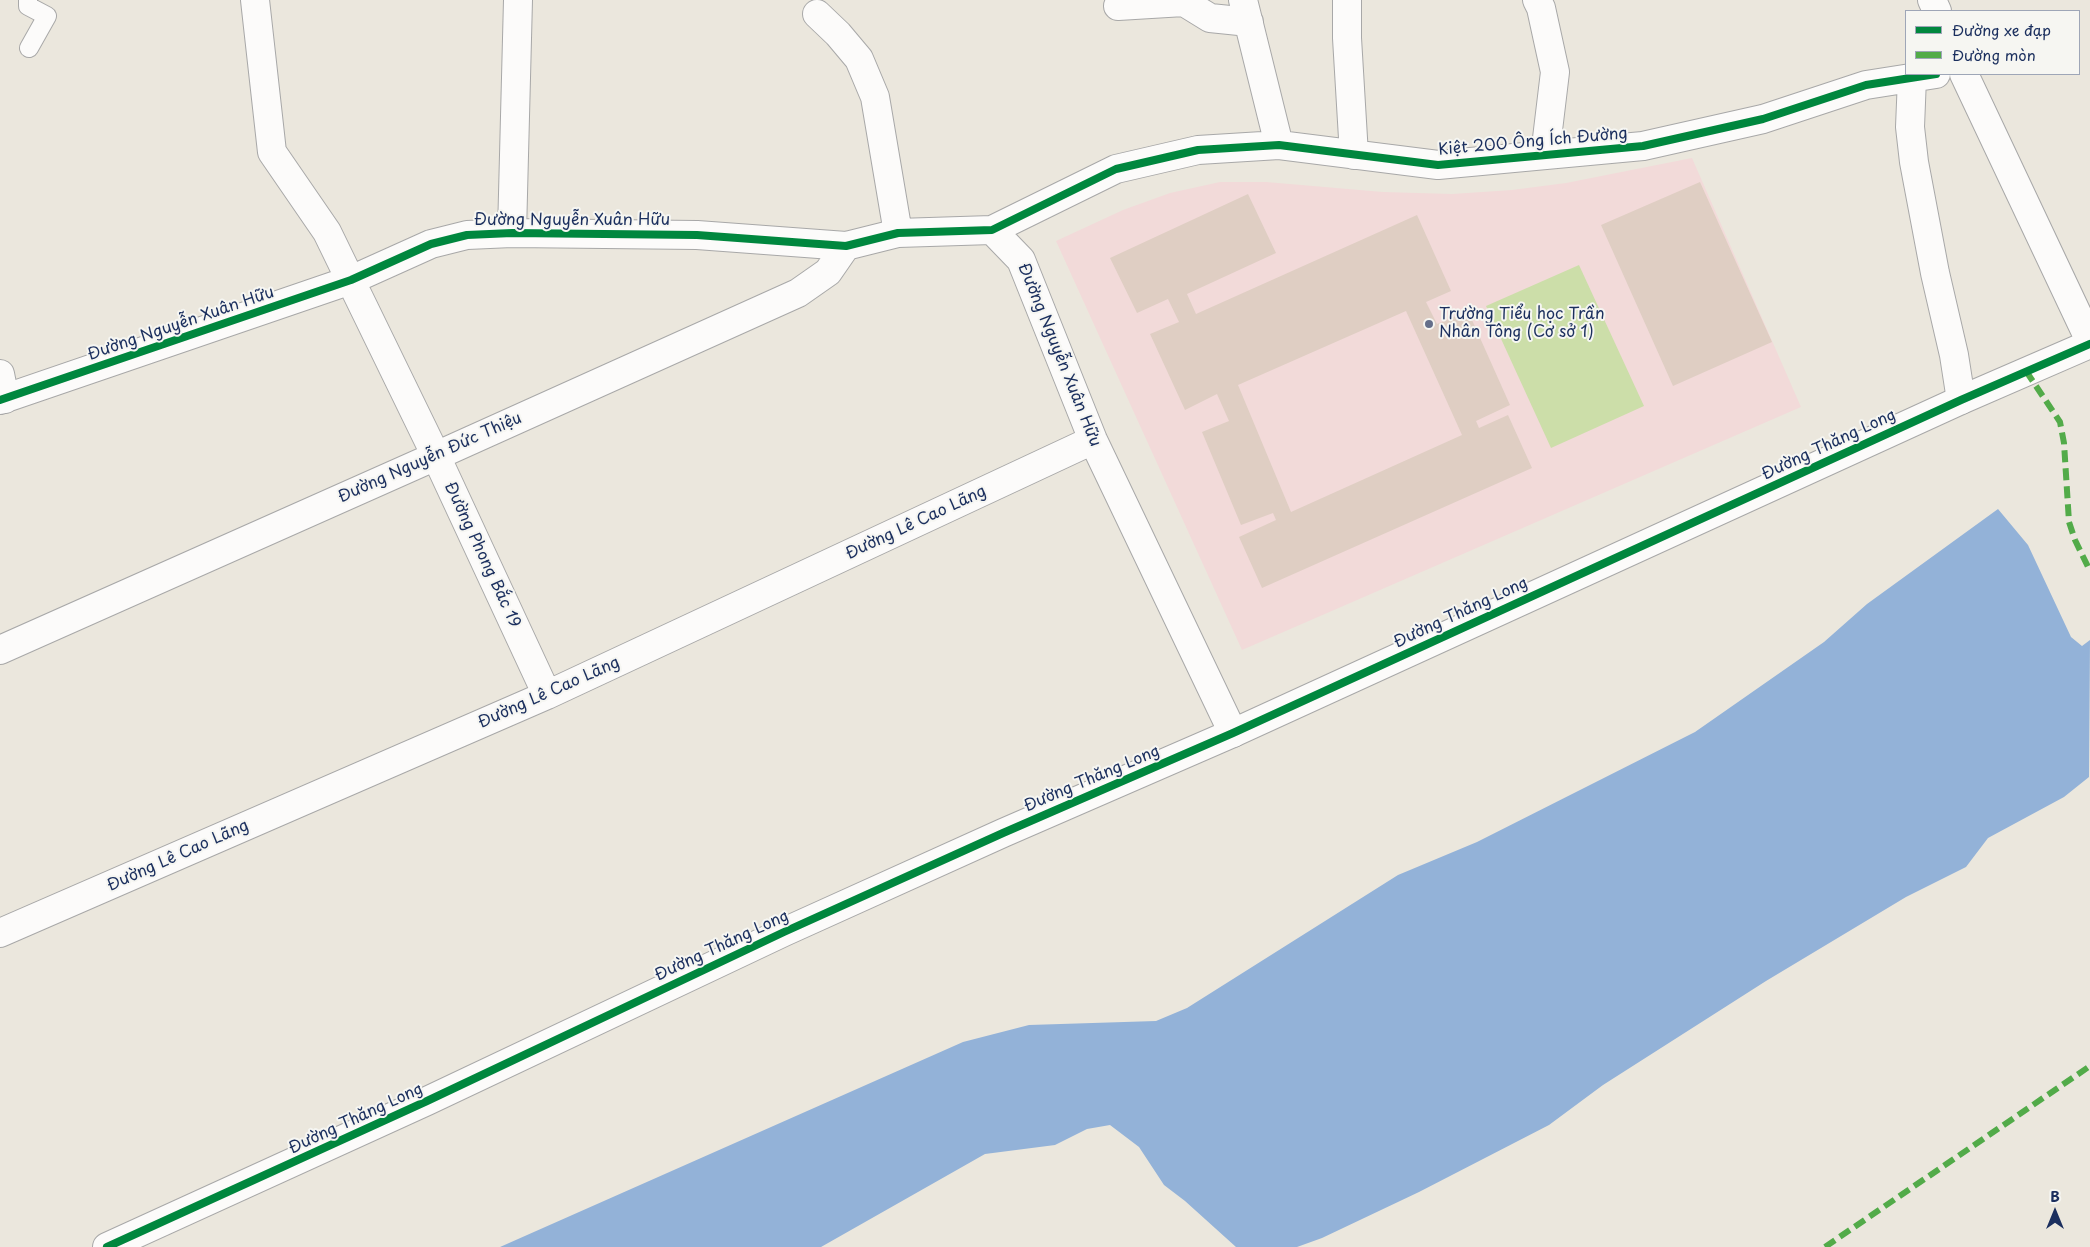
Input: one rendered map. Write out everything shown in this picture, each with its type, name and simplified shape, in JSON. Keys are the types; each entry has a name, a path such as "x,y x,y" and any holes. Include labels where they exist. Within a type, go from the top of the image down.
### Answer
{"street":[{"name":"Đường Phong Bắc 19","path":"255,0 272,152 327,232 436,456 547,696"},
{"path":"512,233 518,0"},
{"path":"1347,0 1347,38 1354,155"},
{"path":"1537,0 1541,8 1555,72 1545,155"},
{"path":"1118,6 1184,2 1210,18 1246,11 1279,145"},
{"path":"817,14 838,34 859,59 875,97 898,233"},
{"path":"1964,75 2090,342"},
{"path":"1924,76 1910,127 1914,162 1935,273 1954,355 1961,400"},
{"name":"Kiệt 200 Ông Ích Đường","path":"992,230 1116,169 1198,150 1279,145 1438,164 1643,146 1763,119 1866,85 1924,76"},
{"name":"Đường Nguyễn Xuân Hữu","path":"2,391 351,280 431,244 467,235 512,233 697,235 846,246 898,233 992,230 1021,260 1092,440 1233,733"},
{"name":"Đường Nguyễn Đức Thiệu","path":"0,650 798,293 828,272 846,246"},
{"name":"Đường Thăng Long","path":"107,1247 427,1101 784,932 1012,829 1233,733 2090,342"},
{"name":"Đường Lê Cao Lãng","path":"0,933 547,696 1092,440"}],"lane":[{"path":"28,0 28,6 47,16 29,48"}],"shaded area":[{"name":"Trường Tiểu học Trần Nhân Tông (Cơ sở 1)","path":"1692,158 1801,407 1242,650 1056,241 1123,210 1170,193 1220,182 1266,182 1383,192 1452,194 1512,190 1566,183"}],"green space":[{"path":"1579,265 1644,406 1551,448 1486,306"}],"water":[{"path":"1998,509 2028,545 2071,637 2082,646 2090,640 2089,777 2064,797 1988,838 1966,867 1906,897 1766,981 1603,1085 1549,1125 1419,1192 1322,1238 1297,1247 1236,1247 1185,1201 1164,1185 1139,1147 1110,1125 1087,1129 1055,1145 985,1154 821,1247 500,1247 963,1042 1029,1025 1156,1021 1187,1008 1398,875 1477,842 1695,732 1824,642 1867,604"}],"building":[{"path":"1700,182 1772,342 1673,386 1601,225"},
{"path":"1248,194 1276,253 1187,294 1196,314 1417,215 1451,291 1426,302 1437,324 1468,311 1510,405 1476,421 1479,428 1508,415 1532,468 1262,588 1239,537 1276,520 1273,513 1241,525 1202,432 1229,421 1217,394 1185,410 1150,334 1179,322 1168,299 1137,313 1110,258","holes":["1406,311 1462,435 1291,512 1238,385"]}],"marked path":[{"path":"2026,371 2060,422 2064,443 2069,522 2075,540 2090,571"},
{"path":"1825,1247 2090,1066"}],"cycle path":[{"path":"0,400 351,280 431,244 467,235 512,233 697,235 846,246 898,233 992,230 1116,169 1198,150 1279,145 1438,165 1643,146 1763,119 1866,85 1930,75"},
{"path":"107,1247 427,1101 784,932 1003,833 1233,733 1961,400 2090,344"}],"place":[{"name":"Trường Tiểu học Trần Nhân Tông (Cơ sở 1)","path":"1429,324"}]}
